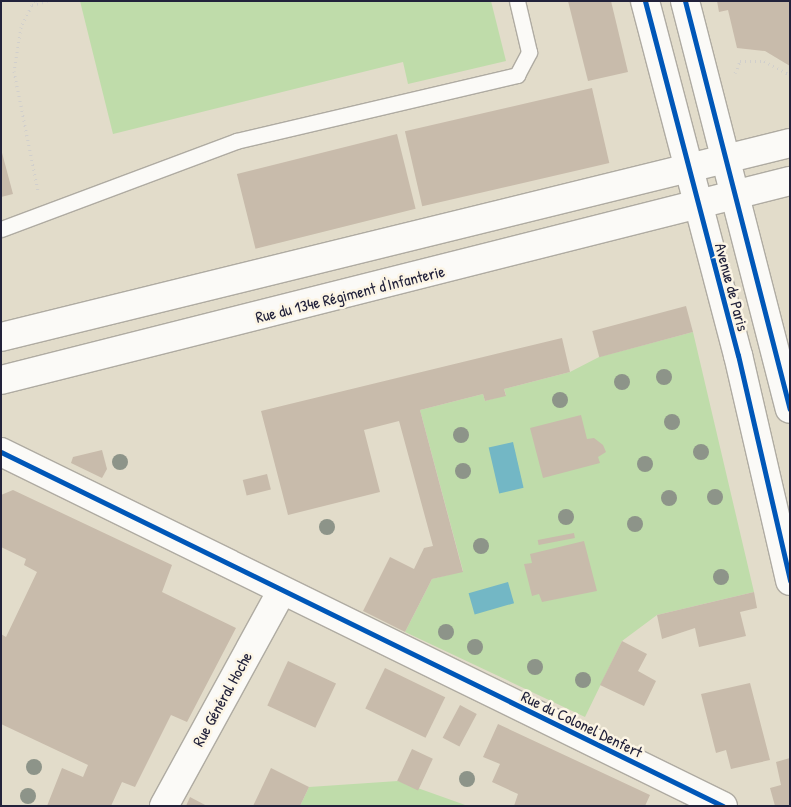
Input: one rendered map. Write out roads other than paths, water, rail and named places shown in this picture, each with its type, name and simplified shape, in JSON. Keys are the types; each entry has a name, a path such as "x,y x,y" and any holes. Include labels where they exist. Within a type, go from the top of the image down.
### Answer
{"main road":[{"name":"Avenue de Paris","path":"644,1 697,204 790,580"},
{"name":"Avenue de Paris","path":"685,1 790,409"},
{"path":"1,337 790,143"},
{"name":"Rue du 134e Régiment d'Infanterie","path":"1,380 790,181"},
{"name":"Rue du Colonel Denfert","path":"1,452 281,592 723,806"},
{"name":"Rue Général Hoche","path":"164,806 281,592"}],"lane":[{"path":"1,229 40,212 236,141 517,75 529,52 517,1"}],"water":[{"path":"513,442 524,488 499,493 489,448"},
{"path":"508,582 514,603 475,614 469,593"}]}
